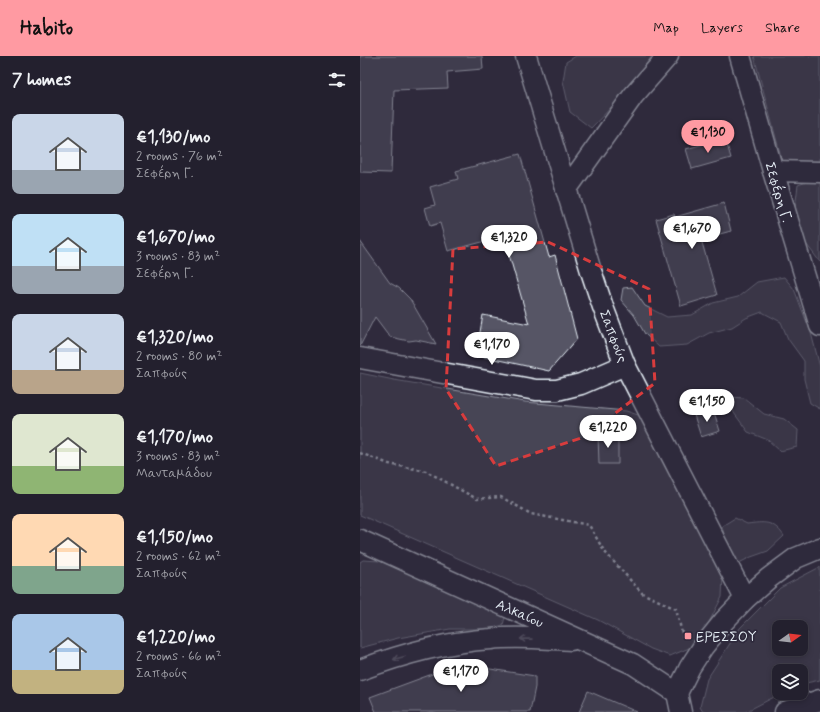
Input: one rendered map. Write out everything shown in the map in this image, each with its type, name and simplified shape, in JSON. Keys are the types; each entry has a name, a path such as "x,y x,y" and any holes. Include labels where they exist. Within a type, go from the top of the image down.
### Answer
{"street":[{"name":"Σαπφούς","path":"526,56 595,286 625,365 745,599"},
{"path":"566,190 633,96 668,56"},
{"name":"Σεφέρη Γ.","path":"740,56 820,326"},
{"path":"773,171 820,172"},
{"path":"360,358 536,390 557,390 581,384 625,365"},
{"name":"Αλκαίου","path":"360,540 633,664 677,693"},
{"path":"681,712 677,693 690,667 703,647 724,621 745,599 769,578 796,558 820,548"},
{"path":"360,670 385,661 460,642 493,638 580,640"},
{"path":"785,712 820,700"}],"path":[{"path":"360,453 389,464 426,471 477,499 501,497 531,514 589,525 604,551 642,593 676,609 690,667"}],"highlighted area":[{"path":"548,242 649,289 655,383 584,437 496,466 446,389 453,249"}],"shaded area":[{"path":"576,56 652,56 625,93 591,128 570,112 563,81 566,62"},
{"path":"754,56 820,56 820,164 783,164"},
{"path":"820,179 820,262 804,241 795,209 798,185"},
{"path":"784,277 794,289 811,333 820,367 820,409 810,403 804,379 804,361 788,339 781,322 762,312 746,318 732,327 709,333 687,345 659,347 645,334 634,315 621,300 623,288 632,287 645,306 667,317 692,315 713,303 738,297 757,282"},
{"path":"360,373 525,402 626,411 641,416 723,573 722,597 706,628 694,646 670,656 651,649 598,620 360,515"},
{"path":"730,397 744,398 764,414 784,419 798,430 797,447 780,451 768,440 748,432 734,413"},
{"path":"735,518 747,524 768,523 776,527 784,536 768,551 739,563 727,547 722,526"},
{"path":"363,560 380,561 494,610 505,617 503,625 489,629 450,629 398,638 360,648 360,562"},
{"path":"820,567 820,680 808,683 808,664 772,664 772,698 745,712 703,712 700,707 707,679 740,628 780,588"}],"building":[{"path":"360,56 482,56 483,69 447,72 448,88 394,90 391,173 360,172"},
{"path":"725,138 731,158 692,169 686,149"},
{"path":"520,154 549,257 555,255 577,339 549,371 476,355 483,315 529,324 504,237 448,251 440,223 430,226 425,208 435,205 430,187 458,179 456,171"},
{"path":"724,203 731,231 701,239 717,295 681,306 656,219 674,214 675,217"},
{"path":"360,241 390,283 399,288 410,299 436,344 390,337 375,317 360,346"},
{"path":"713,409 720,431 701,437 694,415"},
{"path":"598,435 618,435 618,464 599,464"},
{"path":"471,666 535,676 535,687 530,712 376,712 370,697 435,673"},
{"path":"588,691 637,712 579,712"}],"place":[{"name":"ΕΡΕΣΣΟΥ","path":"688,636"}]}
